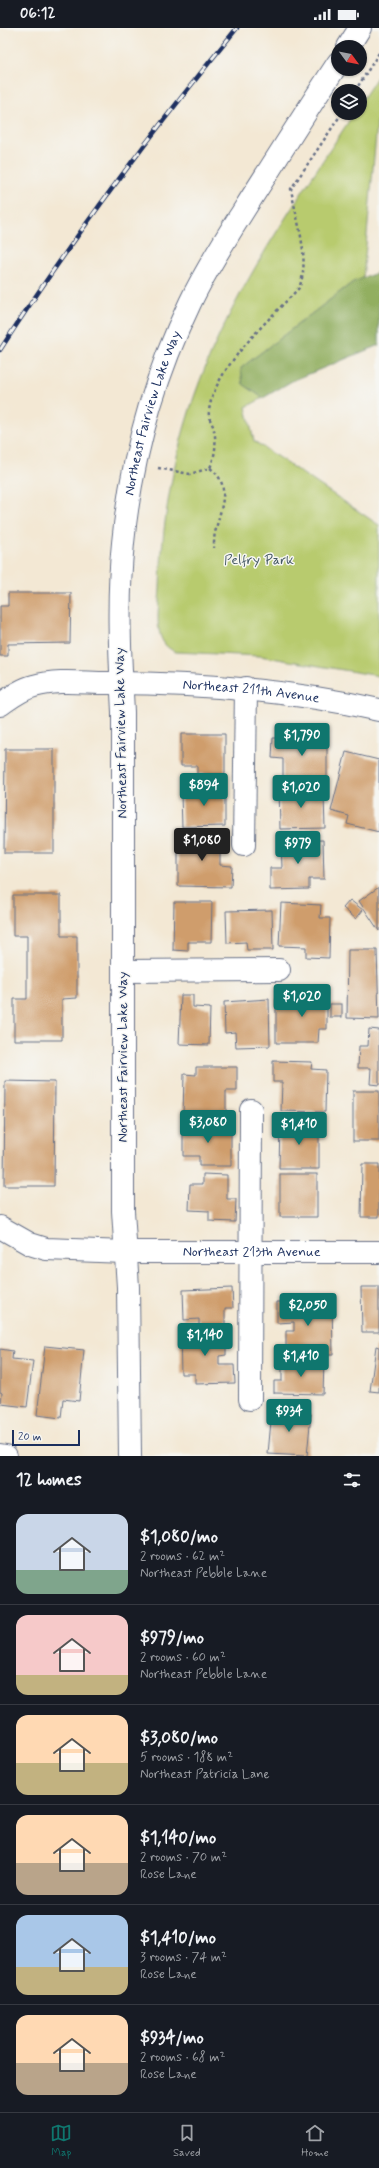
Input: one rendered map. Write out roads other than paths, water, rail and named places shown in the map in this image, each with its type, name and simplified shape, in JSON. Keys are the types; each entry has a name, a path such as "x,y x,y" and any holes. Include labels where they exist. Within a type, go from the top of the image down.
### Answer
{"street":[{"path":"352,40 360,28"},
{"name":"Northeast Fairview Lake Way","path":"130,1456 128,1286 125,1252 122,683 119,638 120,580 124,536 136,463 158,382 190,302 223,243 331,74"},
{"name":"Northeast 211th Avenue","path":"0,705 15,694 34,686 53,683 122,683 246,688 328,698 379,710"},
{"path":"244,845 246,688"},
{"path":"123,971 279,970"},
{"path":"250,1399 251,1110"},
{"name":"Northeast 213th Avenue","path":"0,1227 30,1244 46,1249 125,1252 379,1252"},
{"path":"0,1456 6,1456"}],"railway":[{"path":"0,350 56,267 114,186 174,106 237,28"}],"park label":[{"name":"Pelfry Park","path":"259,560"}]}
